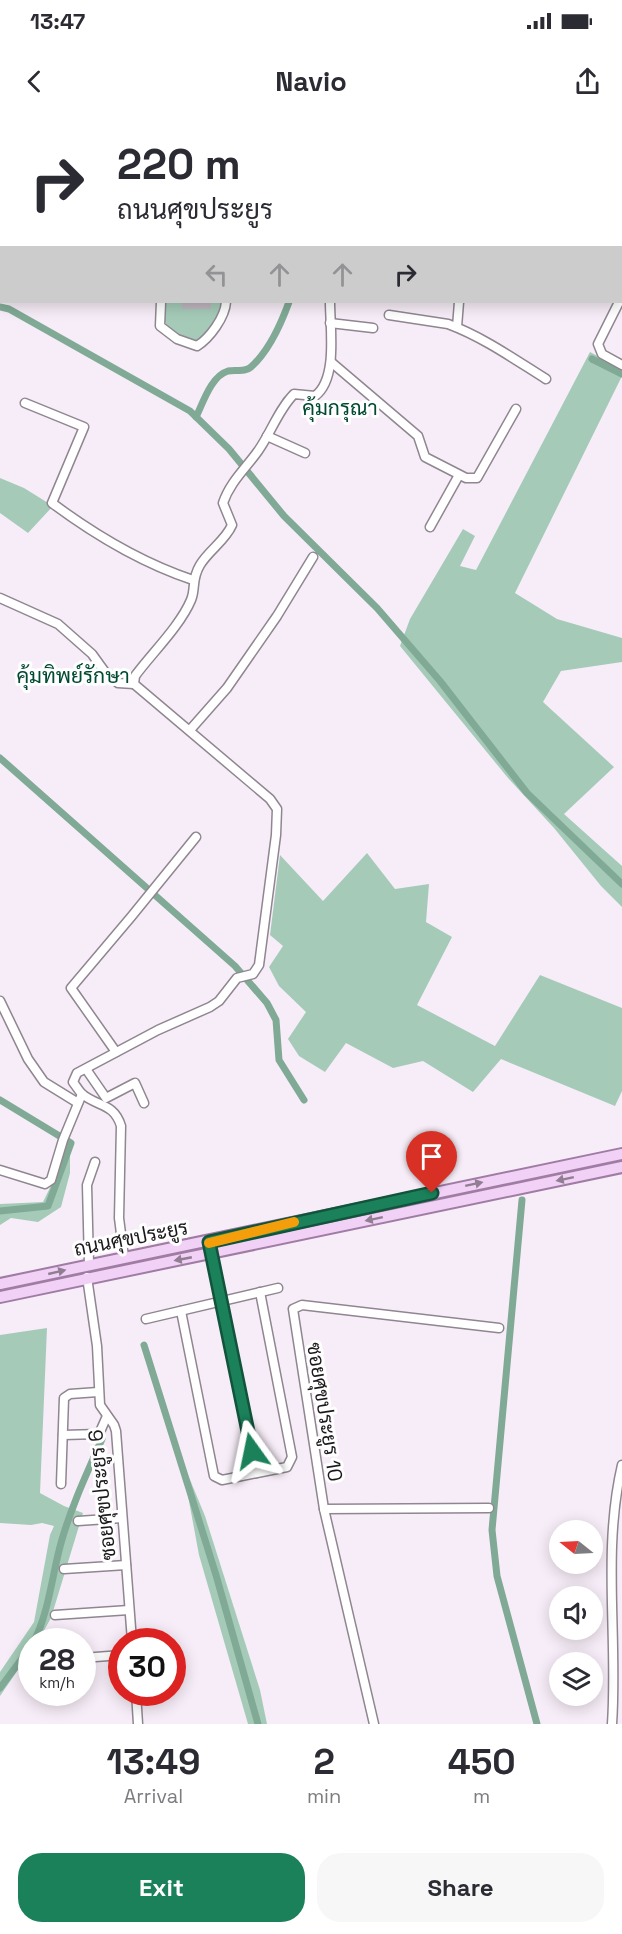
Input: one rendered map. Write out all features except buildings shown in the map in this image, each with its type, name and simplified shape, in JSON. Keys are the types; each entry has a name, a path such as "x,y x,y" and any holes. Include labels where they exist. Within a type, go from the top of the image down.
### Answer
{"main road":[{"name":"ถนนศุขประยูร","path":"0,1284 622,1154"},
{"name":"ถนนศุขประยูร","path":"0,1297 622,1167"},
{"path":"209,1242 212,1254"}],"street":[{"path":"161,303 160,327 177,339 196,346 204,341 222,317 226,303"},
{"path":"134,684 135,676 182,615 192,598 193,580 202,562 228,534 232,525 224,503 237,477 259,450 287,401 294,394 315,396 323,390 330,374 331,362 330,303"},
{"path":"457,327 459,303"},
{"path":"619,303 598,344 602,354 622,365"},
{"path":"389,315 457,327 546,380"},
{"path":"330,323 373,328"},
{"path":"331,362 418,436 425,457 466,478 477,478 516,409"},
{"path":"25,403 84,428 52,503 87,529 118,547 193,580"},
{"path":"267,436 305,453"},
{"path":"430,527 459,475"},
{"path":"190,730 227,688 277,616 313,557"},
{"path":"0,598 58,624 92,654 105,672 118,683 134,684 270,799 277,809 276,835 259,965 253,974 237,978 219,1001 210,1007 116,1052 74,1076 73,1082 82,1094 103,1101 135,1083 144,1103"},
{"path":"116,1052 71,987 196,837"},
{"path":"0,1001 28,1059 44,1082 78,1103"},
{"path":"86,1069 103,1101 118,1115 121,1126 119,1218 124,1257"},
{"path":"0,1170 37,1183 45,1184 51,1180 63,1140 82,1094"},
{"path":"89,1265 87,1185 95,1162"},
{"path":"212,1254 256,1473"},
{"name":"ซอยศุขประยูร 6","path":"87,1277 97,1346 98,1392 101,1408 116,1431 131,1628"},
{"path":"146,1319 278,1288"},
{"path":"181,1311 214,1476 222,1480 287,1467 292,1456 260,1292"},
{"name":"ซอยศุขประยูร 10","path":"374,1724 324,1509 294,1307 302,1305 499,1328"},
{"path":"60,1484 66,1395 98,1392"},
{"path":"63,1435 99,1434 107,1416"},
{"path":"612,1724 615,1687 610,1544 614,1505 622,1465"},
{"path":"324,1509 489,1508"},
{"path":"78,1521 123,1518"},
{"path":"64,1569 126,1565"},
{"path":"55,1615 129,1610"},
{"path":"137,1706 138,1724"}],"green space":[{"path":"164,303 223,303 221,316 197,343 174,335 166,325"},
{"path":"590,352 622,369 622,376 515,593 557,619 622,638 622,662 561,671 543,702 614,767 564,814 622,866 622,907 601,886 554,828 508,778 400,646 410,619 463,529 475,536 460,566 476,570"},
{"path":"0,478 24,488 53,506 28,533 0,513"},
{"path":"367,853 395,889 429,884 426,922 452,937 417,1005 495,1046 540,975 622,1008 622,1091 615,1106 501,1059 473,1092 423,1061 393,1068 346,1043 325,1072 299,1056 288,1039 306,1012 279,986 269,967 283,946 270,935 280,855 323,901"},
{"path":"70,1147 70,1173 61,1207 38,1222 11,1218 0,1225 0,1204 43,1202"},
{"path":"47,1328 40,1493 83,1513 51,1618 45,1628 30,1628 34,1622 50,1535 54,1526 42,1523 31,1525 0,1523 0,1335"},
{"path":"181,1458 205,1516 260,1690 267,1724 248,1724 199,1555"},
{"path":"18,1646 18,1670 0,1696 0,1672"}],"waterway":[{"path":"196,417 217,378 228,371 248,369 257,361 269,345 289,303"},
{"path":"0,307 9,309 190,411 229,449 284,516 377,608 440,681 527,793 622,884"},
{"path":"592,359 622,374"},
{"path":"0,758 235,966 267,1003 276,1020 279,1060 304,1100"},
{"path":"0,1100 71,1143 48,1206 0,1211"},
{"path":"522,1200 492,1530 497,1576 537,1724"},
{"path":"144,1345 216,1575 258,1724"},
{"path":"40,1628 65,1530 102,1439"},
{"path":"0,1688 18,1664"}],"slow traffic":[{"path":"209,1243 294,1222"}],"district":[{"name":"คุ้มกรุณา","path":"340,407"},
{"name":"คุ้มทิพย์รักษา","path":"73,675"}],"route":[{"path":"252,1451 209,1242 432,1193"}]}
